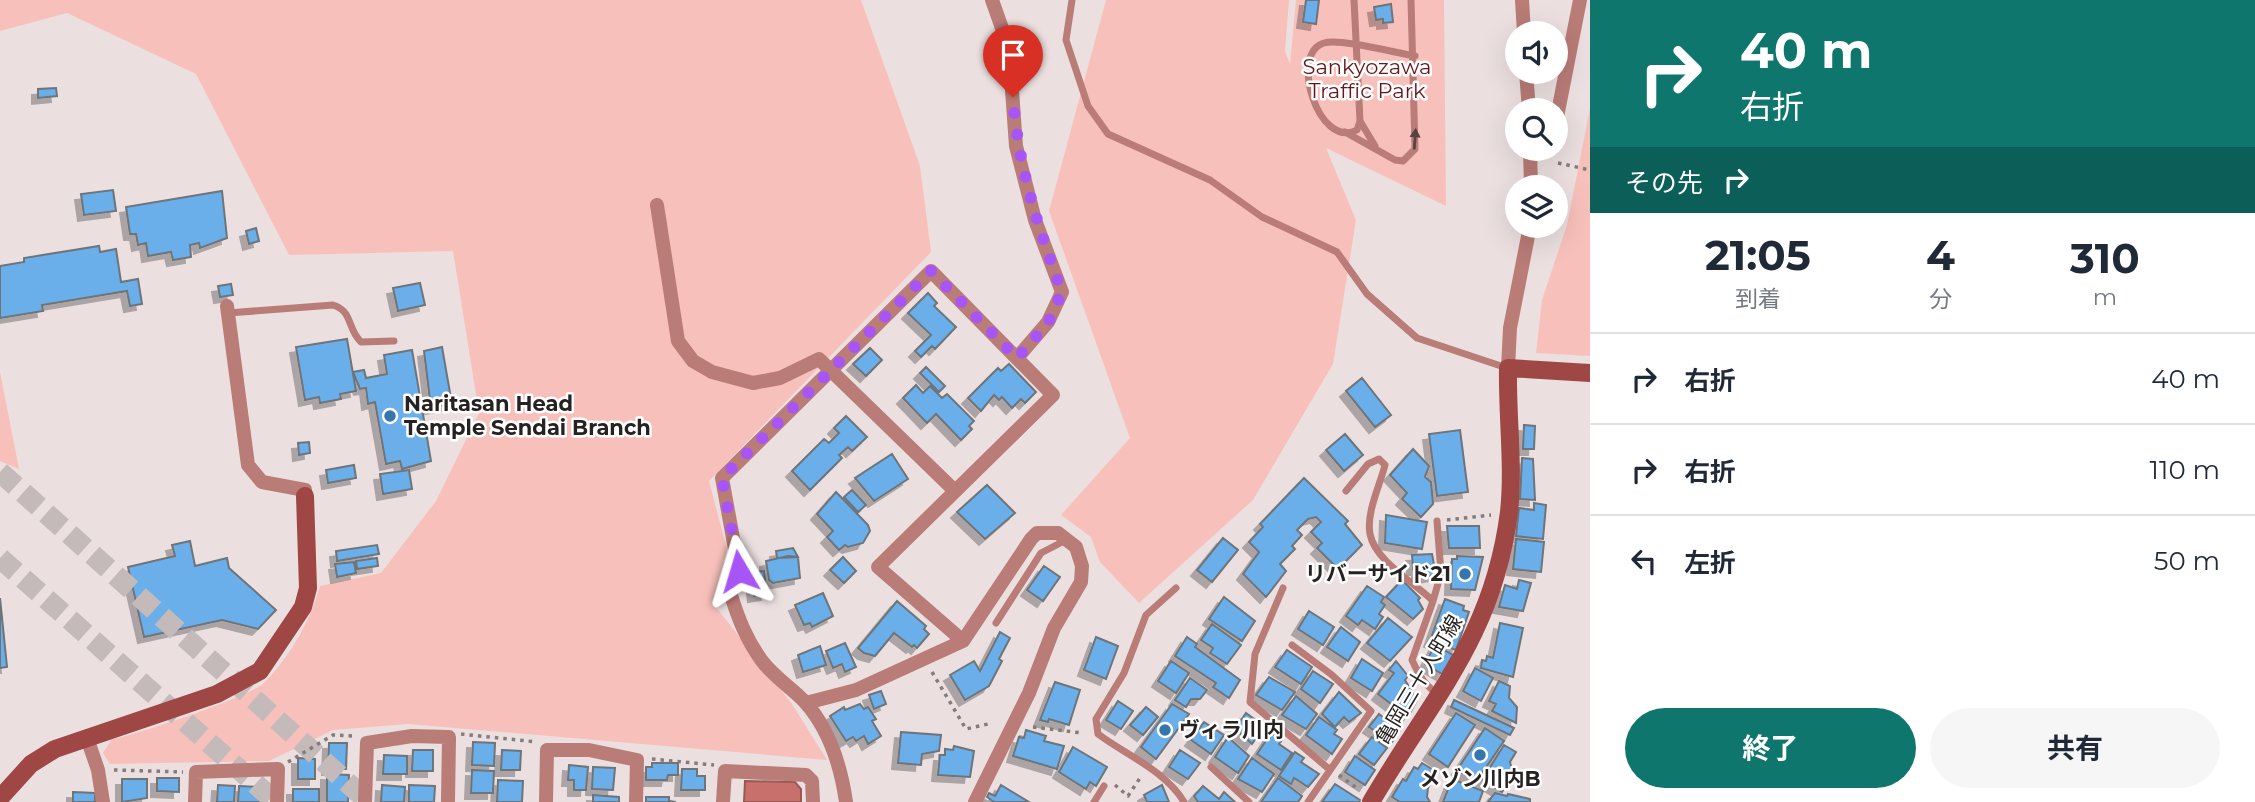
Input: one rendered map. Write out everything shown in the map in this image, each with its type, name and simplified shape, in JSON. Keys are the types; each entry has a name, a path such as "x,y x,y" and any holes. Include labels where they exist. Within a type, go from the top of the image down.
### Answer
{"street":[{"path":"992,0 1009,48 1016,146 1035,220 1062,292 1048,323 1017,358"},
{"path":"1522,0 1523,21"},
{"path":"1561,98 1580,0"},
{"path":"657,205 678,341 693,361 712,372 753,383 780,378 818,359 955,491"},
{"path":"1528,238 1511,325 1508,368 1590,373"},
{"path":"846,802 838,759 806,703 782,684 743,631 730,592 739,571 722,478 931,271 1053,395 878,567 963,641"},
{"path":"0,798 31,764 55,749 217,694 260,671 303,607 308,588 305,490 262,482 248,465 227,310"},
{"name":"亀岡三十人町線","path":"1371,798 1441,694 1479,627 1501,561 1509,509 1508,368"},
{"path":"806,703 856,690 963,641 1037,533 1047,531 1068,539 1080,555 1081,582 1054,628 1029,693 975,802"},
{"path":"365,802 367,743 412,736 449,737 448,802"},
{"path":"87,738 103,802"},
{"path":"546,802 547,750 589,750 637,760 636,802"},
{"path":"195,802 196,772 278,769 277,802"},
{"path":"723,802 725,771 806,775 812,781 813,802"}],"lane":[{"path":"1072,0 1066,40 1088,106 1108,134 1210,180 1262,217 1313,238 1337,253 1367,294 1417,338 1508,368"},
{"path":"1354,0 1360,121 1365,134 1383,153"},
{"path":"1411,0 1415,56 1415,149 1403,161 1345,132 1323,119 1316,110 1311,96 1309,58 1313,50 1327,42 1415,56"},
{"path":"1345,132 1357,130 1360,121"},
{"path":"227,310 333,305 343,308 355,336 361,342 394,341"},
{"path":"1346,491 1368,464 1379,459 1385,465 1371,517 1370,534 1382,556 1433,601"},
{"path":"1437,520 1441,573 1412,660 1420,676 1433,691 1441,694"},
{"path":"996,623 1041,553 1068,539"},
{"path":"1176,588 1146,614 1124,673 1096,719 1098,734 1161,776 1177,790 1184,802"},
{"path":"1283,588 1255,654 1250,702 1329,769"},
{"path":"1292,645 1332,675 1371,711 1308,802"},
{"path":"1211,766 1250,802"},
{"path":"1094,802 1104,786"}],"path":[{"path":"1558,163 1590,170"},
{"path":"1437,520 1495,514"},
{"path":"942,663 930,669 966,729 988,724"},
{"path":"1033,727 1083,733"},
{"path":"449,737 463,734 535,741"},
{"path":"278,769 333,736 358,736"},
{"path":"664,759 711,764"},
{"path":"119,770 180,772"},
{"path":"1113,784 1128,796 1143,775"},
{"path":"1338,775 1371,798"}],"green space":[{"path":"0,0 861,0 920,166 931,252 709,481 727,550 712,602 792,704 827,760 408,724 333,730 269,761 110,764 103,753 112,739 191,715 238,697 264,683 298,638 320,586 381,573 436,501 479,413 453,251 289,255 196,74 67,13 0,31"},
{"name":"Sankyozawa Traffic Park","path":"1106,0 1289,0 1285,51 1290,64 1296,0 1444,0 1446,206 1326,148 1356,220 1333,364 1253,500 1139,603 1100,562 1091,537 1061,515 1130,438 1049,211"},
{"path":"1590,108 1590,356 1536,353 1542,300 1563,238 1568,238 1568,220"},
{"path":"0,372 19,469 0,461"}],"shaded area":[{"path":"745,781 795,782 801,789 801,802 744,802"}],"building":[{"path":"1306,0 1319,0 1316,24 1303,22"},
{"path":"1391,4 1393,22 1383,23 1383,19 1376,20 1374,7"},
{"path":"56,88 57,96 38,98 38,89"},
{"path":"113,190 116,211 84,215 81,194"},
{"path":"222,191 227,238 200,248 199,243 190,245 191,257 173,260 171,252 148,256 146,243 138,245 136,234 130,234 126,207"},
{"path":"256,228 259,241 249,244 246,231"},
{"path":"99,246 100,252 116,249 121,282 138,279 142,304 130,306 127,291 42,305 43,311 0,318 0,266 24,262 24,258"},
{"path":"420,283 425,305 398,311 393,288"},
{"path":"231,284 233,295 220,297 218,286"},
{"path":"928,293 937,303 934,306 956,327 935,349 932,346 921,357 915,351 931,335 908,313"},
{"path":"347,339 356,391 340,394 341,399 320,403 319,397 305,400 296,347"},
{"path":"442,347 452,404 431,408 424,351"},
{"path":"870,348 882,360 866,376 853,364"},
{"path":"412,350 431,461 402,469 400,461 386,464 375,402 368,404 366,388 360,389 353,372 364,370 366,378 387,374 384,355"},
{"path":"1009,364 1036,392 1025,403 1021,399 1012,408 1002,397 999,400 994,395 981,411 968,398 998,368 1001,371"},
{"path":"926,367 945,386 939,392 920,373"},
{"path":"1362,378 1391,415 1375,427 1346,391"},
{"path":"916,385 923,393 930,386 942,398 947,394 974,421 969,426 972,429 961,440 936,414 927,423 903,398"},
{"path":"846,416 867,437 852,451 848,447 839,455 842,458 810,490 792,471 824,439 829,443 839,433 834,428"},
{"path":"1524,425 1535,426 1534,449 1523,449"},
{"path":"1460,430 1468,492 1437,496 1429,434"},
{"path":"1345,434 1363,455 1344,471 1326,450"},
{"path":"309,442 310,453 299,455 298,443"},
{"path":"1413,449 1429,466 1425,477 1431,482 1433,504 1421,517 1402,499 1407,493 1390,475"},
{"path":"892,454 908,479 874,501 855,478"},
{"path":"1522,458 1533,459 1535,500 1520,499"},
{"path":"354,465 356,478 328,483 326,470"},
{"path":"409,470 412,489 383,494 380,474"},
{"path":"1304,478 1348,521 1345,524 1362,545 1338,569 1317,548 1322,543 1311,532 1321,522 1316,517 1308,519 1297,530 1302,535 1292,546 1295,549 1280,564 1286,571 1266,597 1243,574 1259,552 1249,542 1263,527 1260,524"},
{"path":"987,485 1015,513 985,539 957,512"},
{"path":"852,490 866,505 858,512 844,497"},
{"path":"836,492 868,525 870,531 863,543 848,547 845,545 839,550 827,537 833,531 817,514"},
{"path":"1534,503 1546,505 1543,539 1516,536 1519,508 1534,510"},
{"path":"1386,515 1427,522 1422,549 1385,543"},
{"path":"1447,526 1479,526 1480,548 1449,548"},
{"path":"1223,538 1238,550 1212,582 1197,570"},
{"path":"1516,539 1544,542 1541,572 1513,569"},
{"path":"190,541 195,566 227,558 229,568 276,610 258,629 222,620 144,637 128,567 175,556 172,545"},
{"path":"377,545 379,554 337,561 336,551"},
{"path":"793,548 798,557 777,558 776,551"},
{"path":"1432,554 1436,575 1418,578 1418,569 1413,569 1412,555"},
{"path":"788,556 798,557 800,578 773,583 769,580 766,561"},
{"name":"リバーサイド21","path":"1457,556 1483,557 1475,590 1451,589 1452,559 1457,559"},
{"path":"843,557 856,571 844,583 830,570"},
{"path":"377,558 378,566 357,569 356,561"},
{"path":"354,562 356,573 337,577 335,564"},
{"path":"1044,566 1060,577 1043,601 1027,590"},
{"path":"764,571 767,594 754,596 751,572"},
{"path":"1402,580 1420,598 1418,600 1423,609 1413,619 1386,597"},
{"path":"1519,580 1531,583 1523,611 1499,607 1505,585 1517,589"},
{"path":"1367,586 1384,597 1381,602 1385,605 1379,614 1383,617 1375,629 1362,620 1358,625 1346,616"},
{"path":"823,593 833,616 812,627 810,623 804,625 795,605"},
{"path":"1224,597 1255,621 1242,641 1209,619"},
{"path":"0,598 7,667 0,668"},
{"path":"1445,599 1464,606 1463,610 1469,612 1456,650 1430,641"},
{"path":"897,601 926,626 924,629 929,634 917,648 894,633 875,656 864,653 858,648"},
{"path":"1309,611 1334,627 1323,645 1298,629"},
{"path":"1388,618 1412,637 1390,661 1367,643"},
{"path":"1500,623 1523,628 1513,677 1481,668 1482,660 1486,661 1487,656 1493,658"},
{"path":"1212,624 1241,645 1227,664 1210,653 1213,648 1201,640"},
{"path":"1341,627 1360,642 1348,661 1327,647"},
{"path":"1000,632 1010,638 999,659 1002,661 989,686 965,700 950,675 974,661 980,671"},
{"path":"1096,637 1118,646 1106,679 1084,670"},
{"path":"1187,637 1197,644 1195,647 1240,680 1229,698 1213,687 1216,683 1175,656"},
{"path":"845,643 856,667 845,672 842,664 833,668 826,651"},
{"path":"1435,645 1453,655 1442,674 1425,664"},
{"path":"820,646 826,665 803,672 798,655"},
{"path":"1287,650 1312,667 1301,684 1275,667"},
{"path":"1362,659 1383,673 1372,691 1351,678"},
{"path":"1171,661 1189,673 1176,693 1158,681"},
{"path":"1396,661 1408,676 1405,680 1417,700 1408,717 1378,694 1394,673 1389,670"},
{"path":"1475,668 1493,678 1481,701 1463,691"},
{"path":"1313,671 1333,684 1320,703 1301,689"},
{"path":"1269,677 1295,692 1282,710 1256,695"},
{"path":"1190,678 1207,690 1200,699 1191,699 1186,707 1175,700"},
{"path":"1499,681 1510,686 1509,698 1517,707 1516,723 1492,711 1496,704 1489,701"},
{"path":"1055,682 1080,690 1069,725 1049,719 1048,722 1040,720"},
{"path":"881,691 886,704 874,709 869,695"},
{"path":"1339,692 1361,713 1349,722 1344,717 1335,727 1322,714"},
{"path":"1296,696 1317,714 1306,729 1282,715"},
{"path":"1454,700 1514,728 1510,735 1451,707"},
{"path":"1118,701 1133,711 1121,729 1106,720"},
{"path":"860,704 864,709 868,707 876,719 872,721 881,736 868,744 864,736 856,741 853,737 846,741 830,716 844,707 845,710"},
{"name":"ヴィラ川内","path":"1172,704 1189,714 1156,759 1141,747"},
{"path":"1146,707 1158,717 1143,735 1130,725"},
{"path":"1246,713 1264,726 1252,744 1235,729"},
{"path":"1456,713 1475,725 1448,767 1429,754"},
{"path":"1379,714 1400,731 1392,742 1369,727"},
{"path":"1319,717 1337,730 1334,734 1342,739 1332,754 1306,735"},
{"path":"1204,722 1224,735 1211,754 1191,740"},
{"name":"メゾン川内B","path":"1485,728 1504,741 1476,782 1457,770"},
{"path":"1026,730 1046,736 1044,741 1064,746 1057,769 1013,756 1019,737 1024,738"},
{"path":"901,732 941,735 939,751 922,754 921,765 898,763"},
{"path":"1271,733 1282,740 1279,744 1292,753 1281,770 1257,754"},
{"path":"1228,737 1249,756 1238,773 1215,757"},
{"path":"1372,737 1387,748 1374,765 1359,754"},
{"path":"473,742 495,743 494,766 472,765"},
{"path":"329,743 347,743 346,769 328,769"},
{"path":"1504,745 1516,752 1510,762 1513,773 1502,792 1482,780"},
{"path":"954,746 974,751 970,777 938,775 940,755 945,755 945,749 953,750"},
{"path":"1073,747 1107,767 1096,786 1090,782 1086,789 1059,772"},
{"path":"413,750 433,750 433,771 412,771"},
{"path":"502,750 521,751 520,770 501,770"},
{"path":"1180,750 1200,763 1188,779 1169,767"},
{"path":"1295,752 1304,758 1301,762 1319,774 1308,787 1294,778 1291,784 1279,776"},
{"path":"384,755 407,756 407,774 383,774"},
{"path":"1355,756 1375,770 1365,785 1345,772"},
{"path":"298,758 315,759 315,779 298,779"},
{"path":"1252,758 1274,774 1262,792 1238,779"},
{"path":"652,763 678,763 678,775 668,775 667,780 646,780 646,767 652,767"},
{"path":"1422,763 1437,772 1428,788 1427,797 1430,802 1400,802 1392,797 1403,779 1406,781 1414,767 1418,769"},
{"path":"569,765 588,767 586,790 574,790 574,780 568,780"},
{"path":"593,767 615,768 613,790 592,789"},
{"path":"682,769 697,769 697,776 705,776 705,790 681,790"},
{"path":"472,770 494,771 493,793 471,793"},
{"path":"327,774 349,775 348,802 327,802"},
{"path":"157,778 179,778 179,792 157,791"},
{"path":"1278,778 1302,796 1298,802 1261,802"},
{"path":"122,779 147,779 147,798 122,802"},
{"path":"1452,779 1483,791 1479,802 1443,802"},
{"path":"498,780 523,781 522,802 497,802"},
{"path":"1335,784 1360,800 1359,802 1322,802"},
{"path":"218,785 235,786 234,802 217,802"},
{"path":"382,785 405,787 404,802 381,802"},
{"path":"409,785 435,786 434,802 409,802"},
{"path":"1001,785 1029,802 994,802 987,797 989,793 995,796"},
{"path":"1162,785 1169,802 1147,802 1144,795"},
{"path":"239,786 259,787 260,791 267,792 266,802 238,802"},
{"path":"1203,786 1219,799 1224,792 1235,802 1198,802 1194,796"},
{"path":"293,789 319,789 319,802 293,802"},
{"path":"73,792 95,793 95,802 73,802"},
{"path":"1495,793 1530,799 1530,802 1488,802"},
{"path":"593,795 619,797 619,802 593,802"},
{"path":"646,797 669,797 669,801 676,802 646,802"}],"tunnel":[{"path":"0,472 369,802"},
{"path":"0,558 276,802"}],"place":[{"name":"Naritasan Head Temple Sendai Branch","path":"390,416"},
{"name":"リバーサイド21","path":"1465,574"},
{"name":"ヴィラ川内","path":"1165,730"},
{"name":"メゾン川内B","path":"1480,755"}],"route":[{"path":"739,571 736,541 722,478 931,271 1017,358 1048,323 1062,292 1035,220 1016,146 1013,97"}]}
